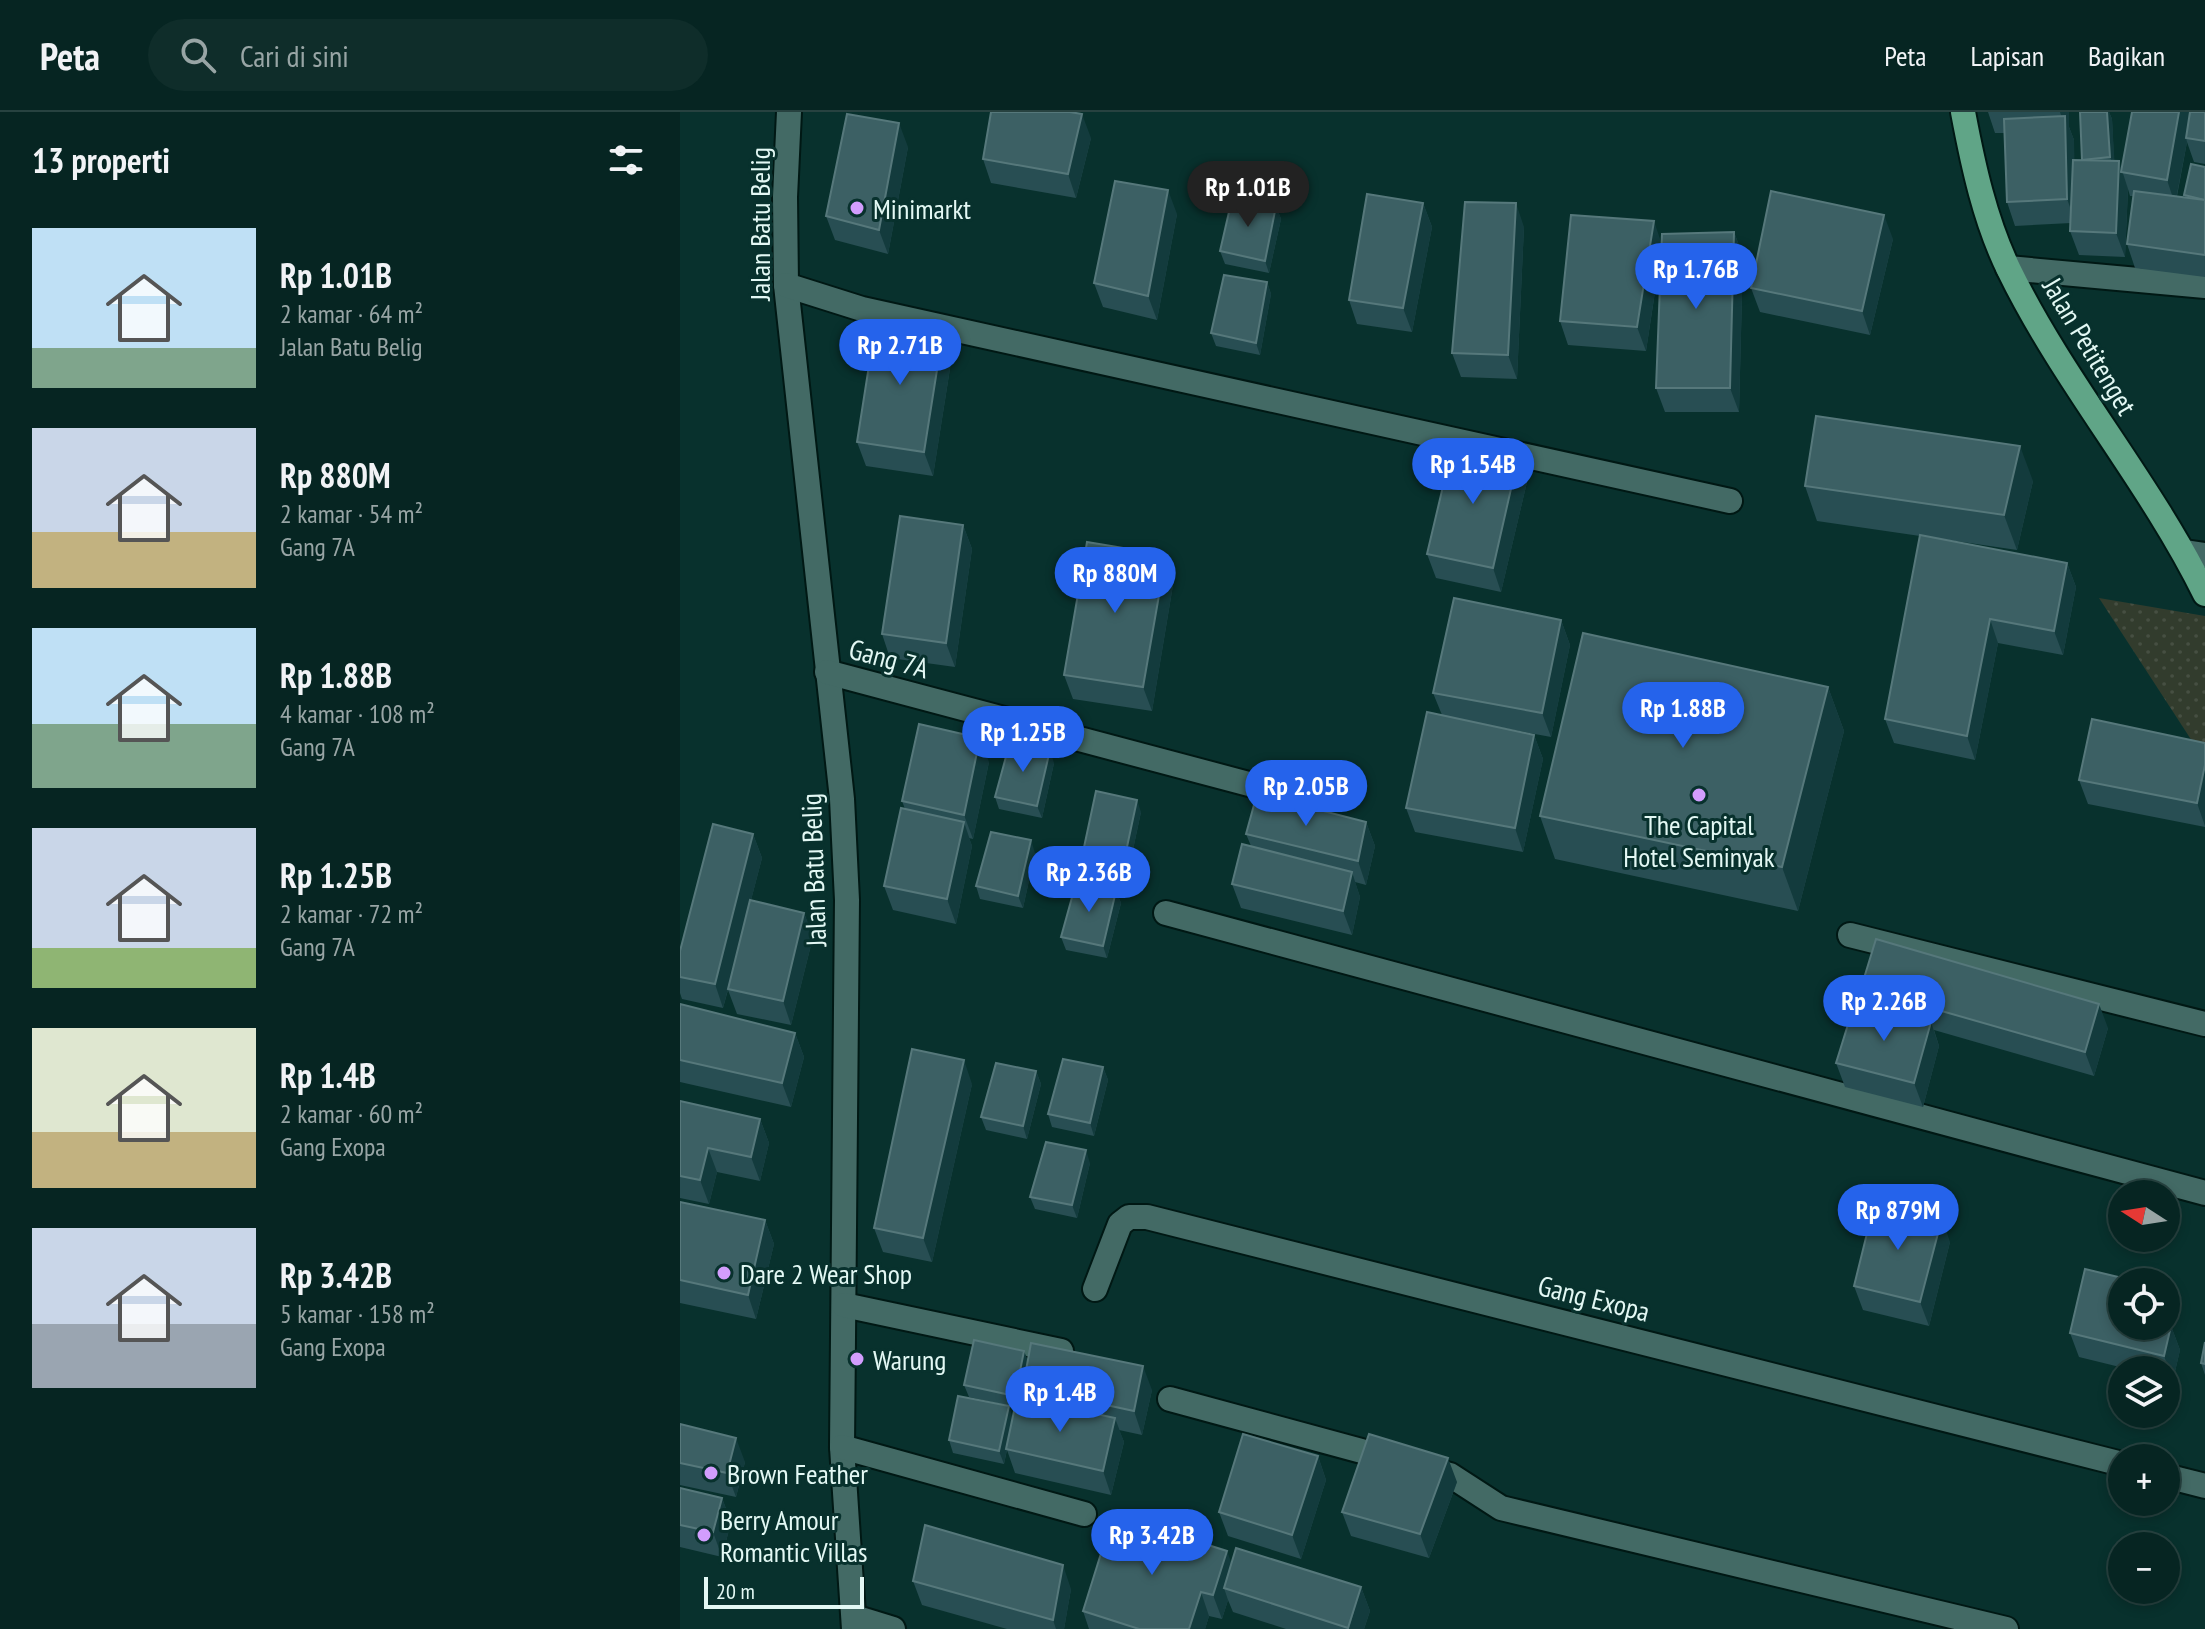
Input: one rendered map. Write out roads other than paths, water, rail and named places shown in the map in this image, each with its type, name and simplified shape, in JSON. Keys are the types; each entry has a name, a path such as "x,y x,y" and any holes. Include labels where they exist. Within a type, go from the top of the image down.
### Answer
{"main road":[{"name":"Jalan Petitenget","path":"1963,112 1974,169 2008,268 2048,341 2195,553 2205,594"}],"street":[{"name":"Jalan Batu Belig","path":"789,112 785,197 786,285 842,799 847,900 842,1447 854,1623"},
{"path":"2008,268 2205,286"},
{"path":"786,285 862,309 1730,501"},
{"name":"Gang 7A","path":"827,672 1260,787"},
{"path":"1166,913 2205,1193"},
{"path":"1850,935 2205,1024"},
{"name":"Gang Exopa","path":"1095,1289 1120,1224 1129,1217 1147,1217 2108,1460"},
{"path":"844,1305 1067,1352"},
{"path":"1170,1399 1450,1475 1501,1508 2006,1629"},
{"path":"842,1447 1084,1514"},
{"path":"2180,1480 2205,1486"},
{"path":"854,1623 893,1629"}],"place":[{"name":"Minimarkt","path":"857,208"},
{"name":"The Capital Hotel Seminyak","path":"1699,795"},
{"name":"Dare 2 Wear Shop","path":"724,1273"},
{"name":"Warung","path":"857,1359"},
{"name":"Brown Feather","path":"711,1473"},
{"name":"Berry Amour Romantic Villas","path":"704,1535"}]}
